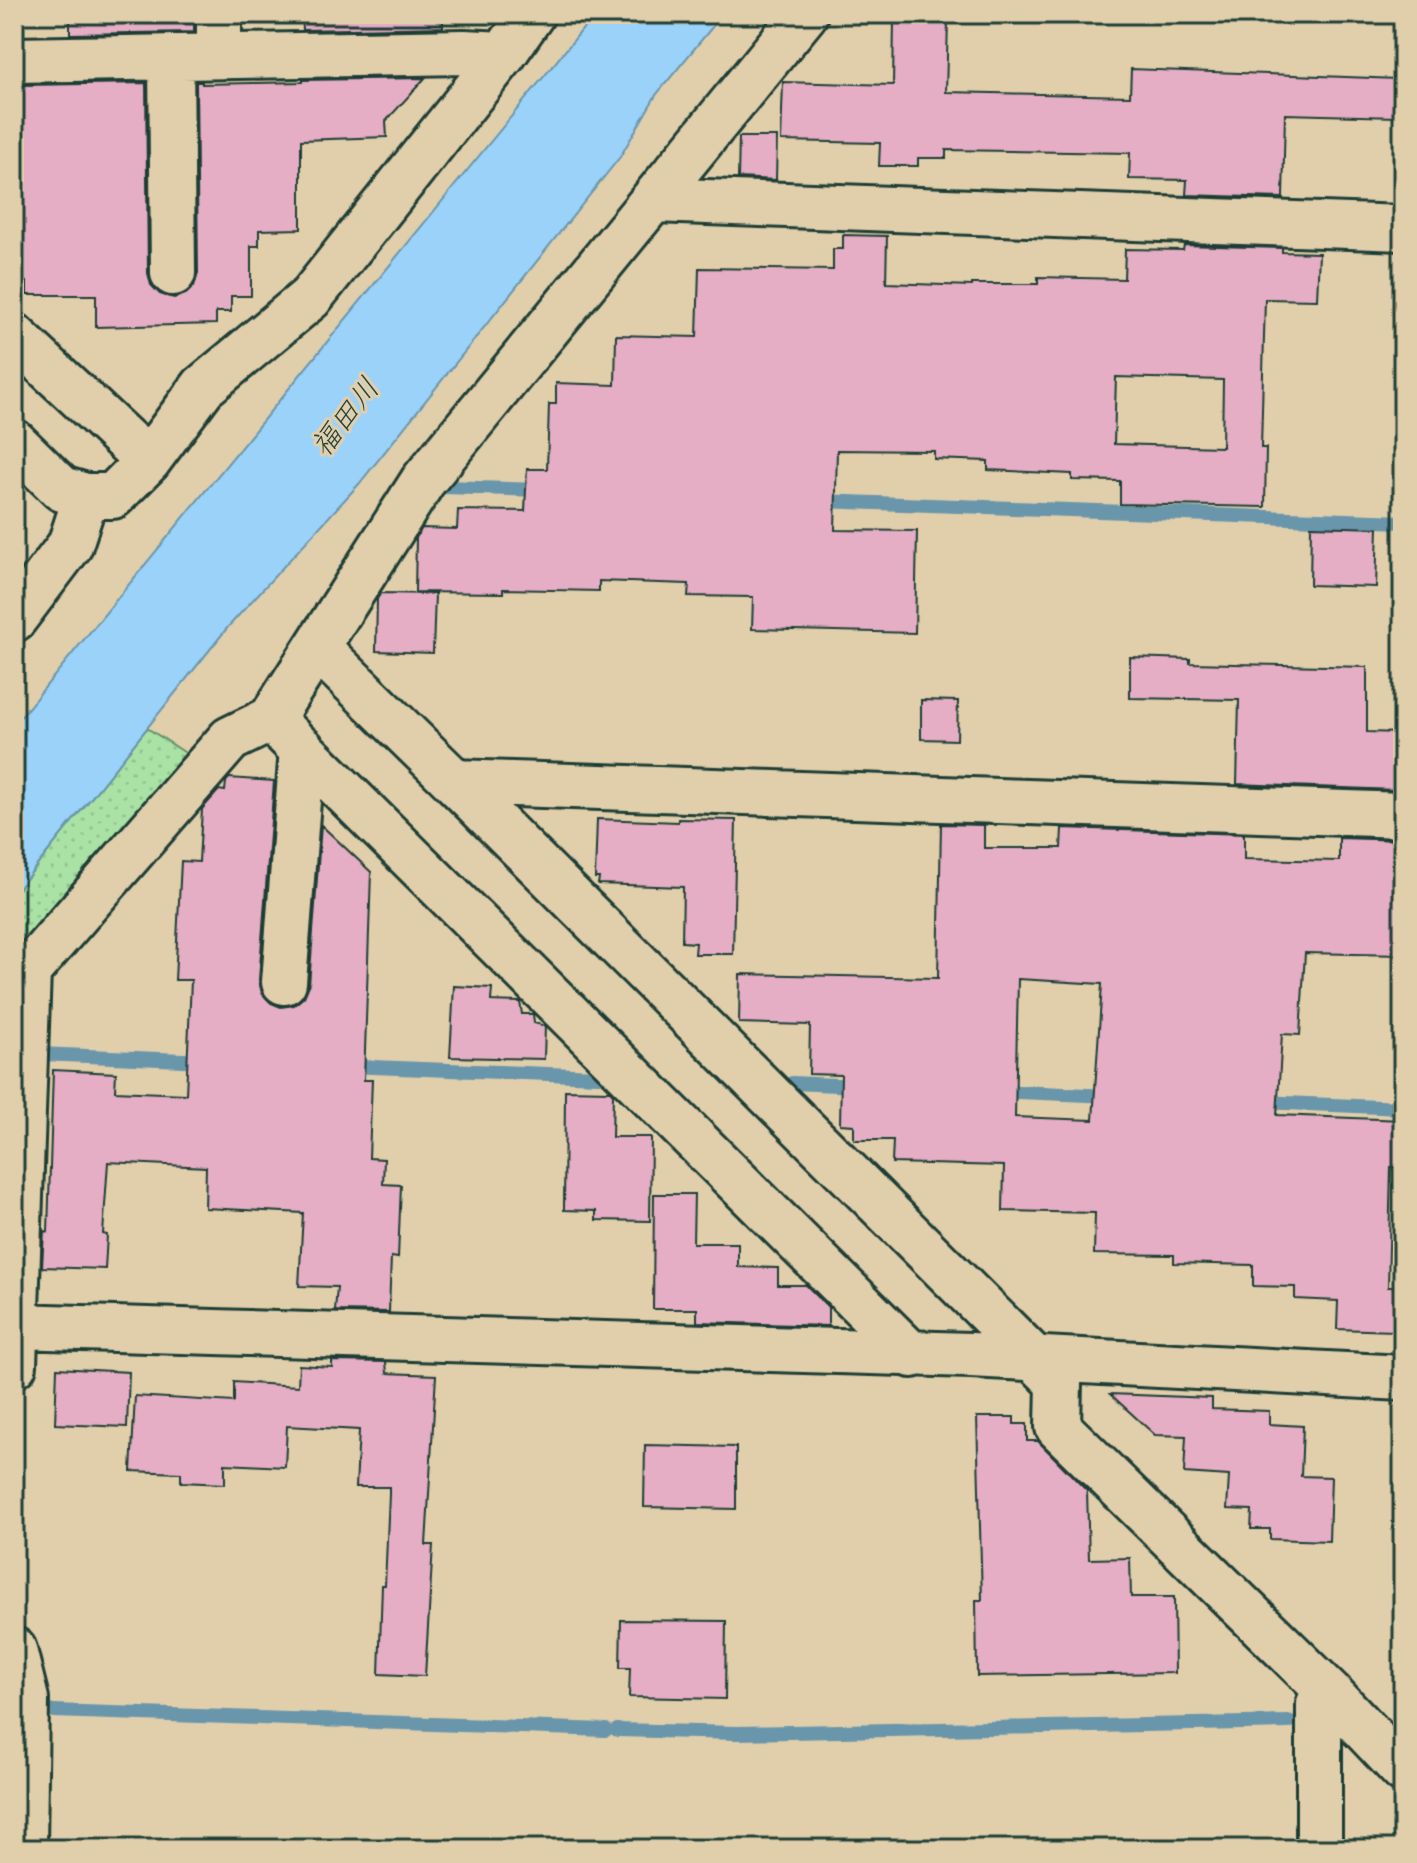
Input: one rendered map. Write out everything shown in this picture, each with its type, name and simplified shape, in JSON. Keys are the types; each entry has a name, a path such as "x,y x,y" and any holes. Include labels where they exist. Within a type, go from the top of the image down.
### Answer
{"street":[{"path":"14,60 171,57 219,35 464,52 504,34 532,14"},
{"path":"805,14 423,481 271,719 230,739 28,971 15,1346 912,1355 1034,1358 1403,1378"},
{"path":"14,442 62,489 86,496 113,496 148,461 203,387 310,298 504,34"},
{"path":"171,57 173,273"},
{"path":"654,200 1403,228"},
{"path":"14,336 148,461"},
{"path":"14,619 70,545 86,496"},
{"path":"318,648 1059,1383 1058,1427 1397,1755"},
{"path":"271,719 912,1355"},
{"path":"284,982 302,749"},
{"path":"455,782 1403,815"},
{"path":"14,1650 26,1699 24,1849"},
{"path":"1319,1849 1319,1704 1330,1693"}],"green space":[{"path":"147,728 190,756 14,963 14,894"}],"water":[{"name":"福田川","path":"595,14 723,14 656,95 620,157 359,484 228,627 14,894 14,725"}],"building":[{"path":"70,14 194,14 194,32 70,34"},
{"path":"302,14 443,14 443,27 303,30"},
{"path":"894,20 948,21 946,92 1130,96 1131,69 1398,79 1397,117 1285,114 1283,198 1186,195 1187,180 1129,179 1130,153 946,150 946,158 918,158 918,166 879,166 880,143 781,141 783,82 893,85"},
{"path":"425,78 386,121 387,137 301,140 301,229 259,230 259,246 251,246 251,296 231,296 231,312 216,312 216,324 96,327 96,295 27,295 27,282 14,282 15,186 23,186 22,85 146,83 148,273 151,285 160,294 174,298 186,294 194,286 198,273 196,82"},
{"path":"739,137 777,137 776,180 738,178"},
{"path":"843,235 887,236 886,283 972,286 1038,284 1038,277 1124,279 1125,249 1183,250 1184,245 1282,248 1282,252 1319,253 1317,300 1265,299 1261,448 1266,448 1265,507 1120,504 1120,481 1072,480 1072,474 988,470 988,461 934,459 934,451 837,450 835,530 917,531 915,633 752,629 753,597 688,596 689,584 599,581 599,591 503,589 503,593 415,592 416,538 422,528 457,529 458,510 525,511 527,469 547,469 549,404 556,404 556,383 615,385 616,335 697,337 699,268 833,270 833,249 843,249","holes":["1116,377 1223,380 1222,447 1114,444"]},
{"path":"1311,526 1378,528 1376,587 1310,585"},
{"path":"381,593 435,594 433,653 376,651 377,599"},
{"path":"1130,657 1190,659 1190,663 1367,667 1367,732 1403,733 1403,768 1397,768 1397,790 1237,784 1239,700 1130,698"},
{"path":"921,700 958,701 957,740 921,739"},
{"path":"229,778 274,781 259,980 262,993 271,1003 281,1007 294,1005 304,997 309,985 321,825 371,872 364,1080 372,1080 369,1158 384,1159 383,1184 401,1185 398,1258 391,1257 389,1312 335,1311 337,1287 299,1286 303,1213 205,1208 206,1167 108,1162 103,1234 107,1235 105,1269 42,1267 44,1231 48,1232 53,1070 116,1073 115,1091 186,1094 191,980 175,980 181,861 199,862 202,809 219,790 225,791"},
{"path":"597,819 678,822 678,819 736,820 733,954 695,954 696,943 682,942 683,887 598,884 599,878 595,878"},
{"path":"941,824 984,825 984,848 1061,848 1062,828 1244,834 1244,859 1339,861 1339,838 1403,840 1403,955 1305,953 1300,1035 1282,1034 1277,1115 1403,1120 1403,1167 1391,1167 1388,1287 1395,1287 1394,1331 1337,1329 1338,1301 1295,1299 1295,1287 1253,1286 1253,1265 1174,1263 1174,1255 1094,1254 1095,1213 1003,1211 1004,1166 892,1163 893,1140 854,1140 854,1125 840,1124 841,1075 809,1074 810,1025 739,1023 740,974 938,978","holes":["1018,979 1102,984 1093,1120 1015,1117"]},
{"path":"454,986 492,988 491,1001 520,1002 522,1014 533,1014 534,1023 545,1026 544,1059 450,1057"},
{"path":"565,1090 610,1091 613,1094 612,1137 651,1137 650,1221 596,1220 596,1211 564,1210"},
{"path":"654,1194 694,1194 693,1243 738,1243 738,1267 778,1268 778,1285 806,1285 828,1307 828,1326 697,1322 697,1309 653,1309"},
{"path":"332,1361 386,1362 387,1373 436,1375 426,1545 433,1545 425,1676 379,1674 389,1487 356,1487 359,1430 287,1426 285,1467 225,1464 225,1484 181,1482 181,1473 131,1471 135,1396 234,1402 234,1382 298,1386 299,1365 332,1367"},
{"path":"57,1368 129,1372 127,1427 55,1424"},
{"path":"1110,1394 1212,1398 1212,1409 1269,1411 1269,1424 1303,1426 1301,1476 1331,1477 1329,1541 1270,1539 1270,1529 1251,1529 1252,1510 1227,1509 1229,1476 1184,1473 1186,1436 1155,1435"},
{"path":"977,1417 1014,1417 1014,1424 1027,1424 1027,1441 1038,1441 1087,1491 1089,1559 1130,1558 1131,1597 1174,1597 1175,1673 977,1676 976,1600 982,1600"},
{"path":"645,1445 736,1447 736,1509 644,1507"},
{"path":"621,1620 726,1621 725,1699 629,1697 630,1668 620,1668"}],"waterway":[{"path":"443,487 543,490"},
{"path":"820,501 1403,522"},
{"path":"39,1054 207,1061"},
{"path":"347,1066 598,1076"},
{"path":"792,1083 859,1086"},
{"path":"996,1091 1111,1096"},
{"path":"1260,1102 1403,1108"},
{"path":"54,1711 606,1730"},
{"path":"617,1730 738,1733 1289,1722"},
{"path":"1386,1777 1403,1796"}]}
